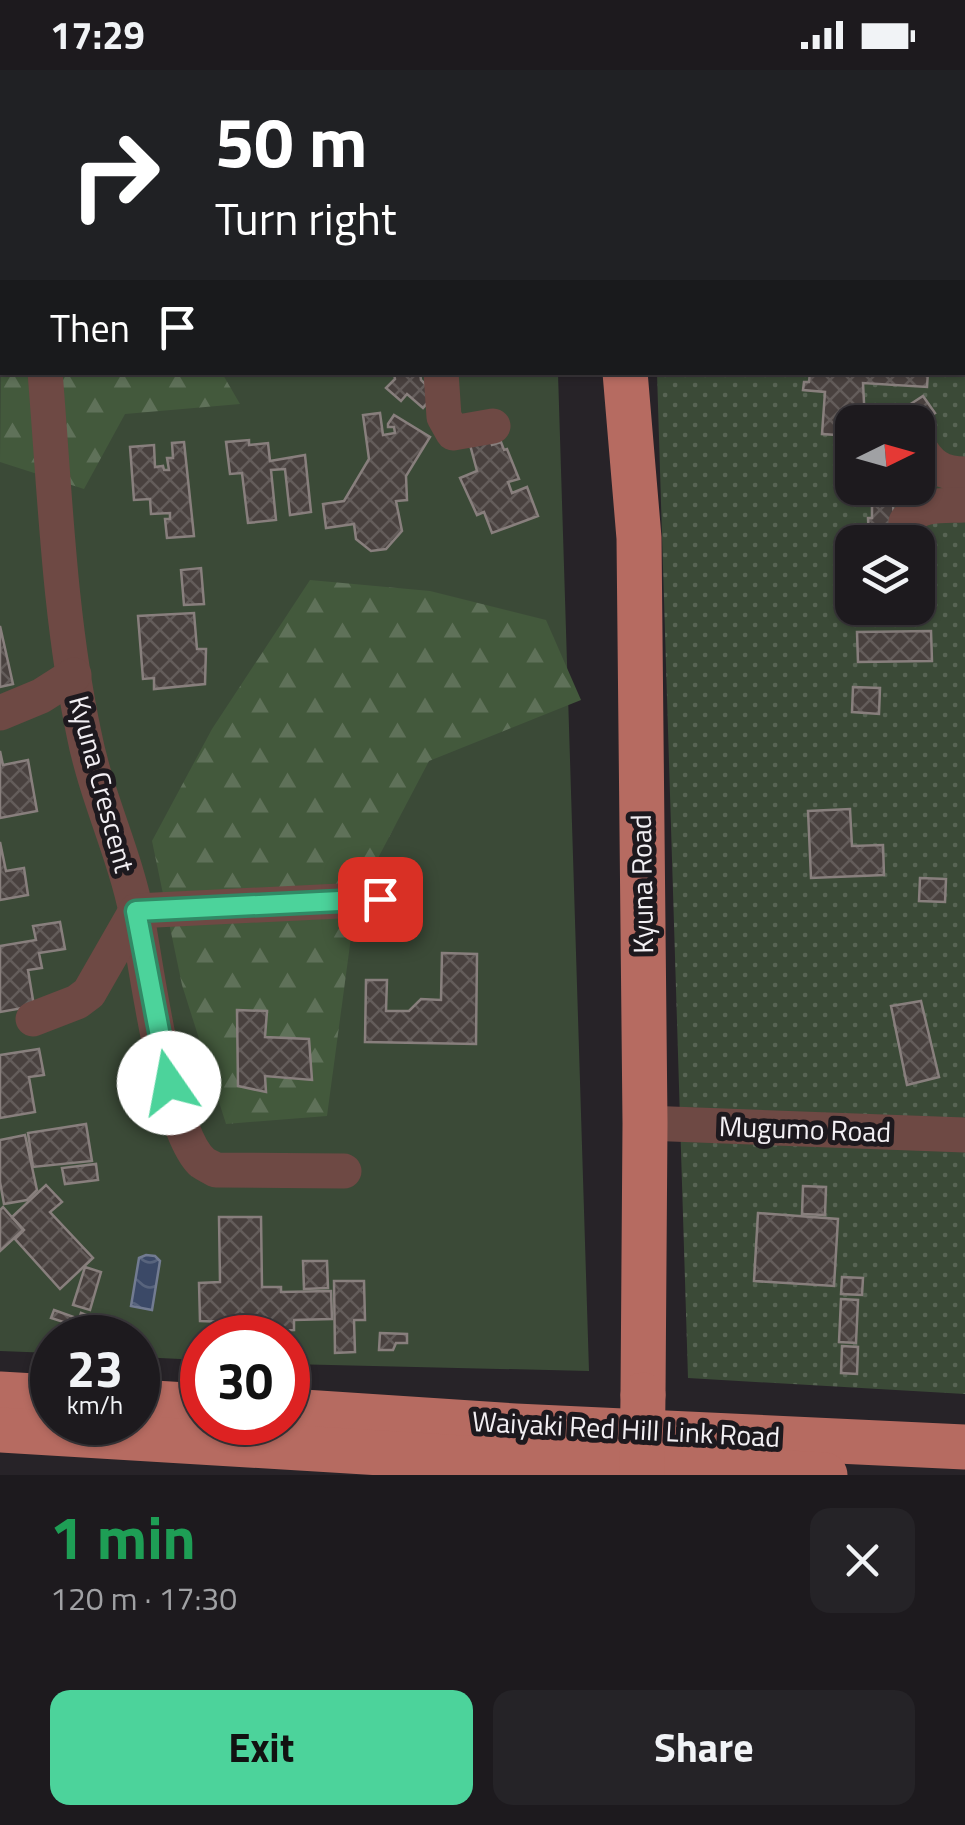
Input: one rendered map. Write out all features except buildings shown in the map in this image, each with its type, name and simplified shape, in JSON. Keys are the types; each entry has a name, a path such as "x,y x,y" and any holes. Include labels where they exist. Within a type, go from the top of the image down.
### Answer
{"main road":[{"name":"Kyuna Road","path":"626,375 639,538 645,1123 642,1475"},
{"path":"0,1394 30,1396"},
{"name":"Waiyaki Red Hill Link Road","path":"310,1412 965,1447"},
{"name":"Waiyaki Red Hill Link Road","path":"0,1430 514,1462 607,1462 825,1475"}],"street":[{"name":"Kyuna Crescent","path":"45,375 61,568 84,737 136,911 169,1083 194,1153 216,1170 344,1171"},
{"path":"441,375 444,417 453,433 493,426"},
{"path":"935,465 965,474"},
{"path":"906,522 909,515 926,507 965,505"},
{"path":"0,714 41,696 74,674"},
{"path":"33,1019 77,1002 89,993 136,911 380,899"},
{"name":"Mugumo Road","path":"645,1123 965,1135"}],"green space":[{"path":"0,375 558,375 589,1371 310,1365 310,1315 180,1315 180,1359 160,1358 160,1315 30,1315 30,1352 0,1351"},
{"path":"1,375 223,375 240,404 125,414 84,489 0,462"},
{"path":"657,375 965,375 965,1394 688,1378"},
{"path":"310,580 430,591 546,620 581,700 429,761 356,900 327,1116 226,1124 182,985 152,841 212,729"}],"water":[{"path":"146,1255 160,1261 152,1310 131,1306 139,1258"}],"route":[{"path":"169,1083 136,911 380,899"}]}
